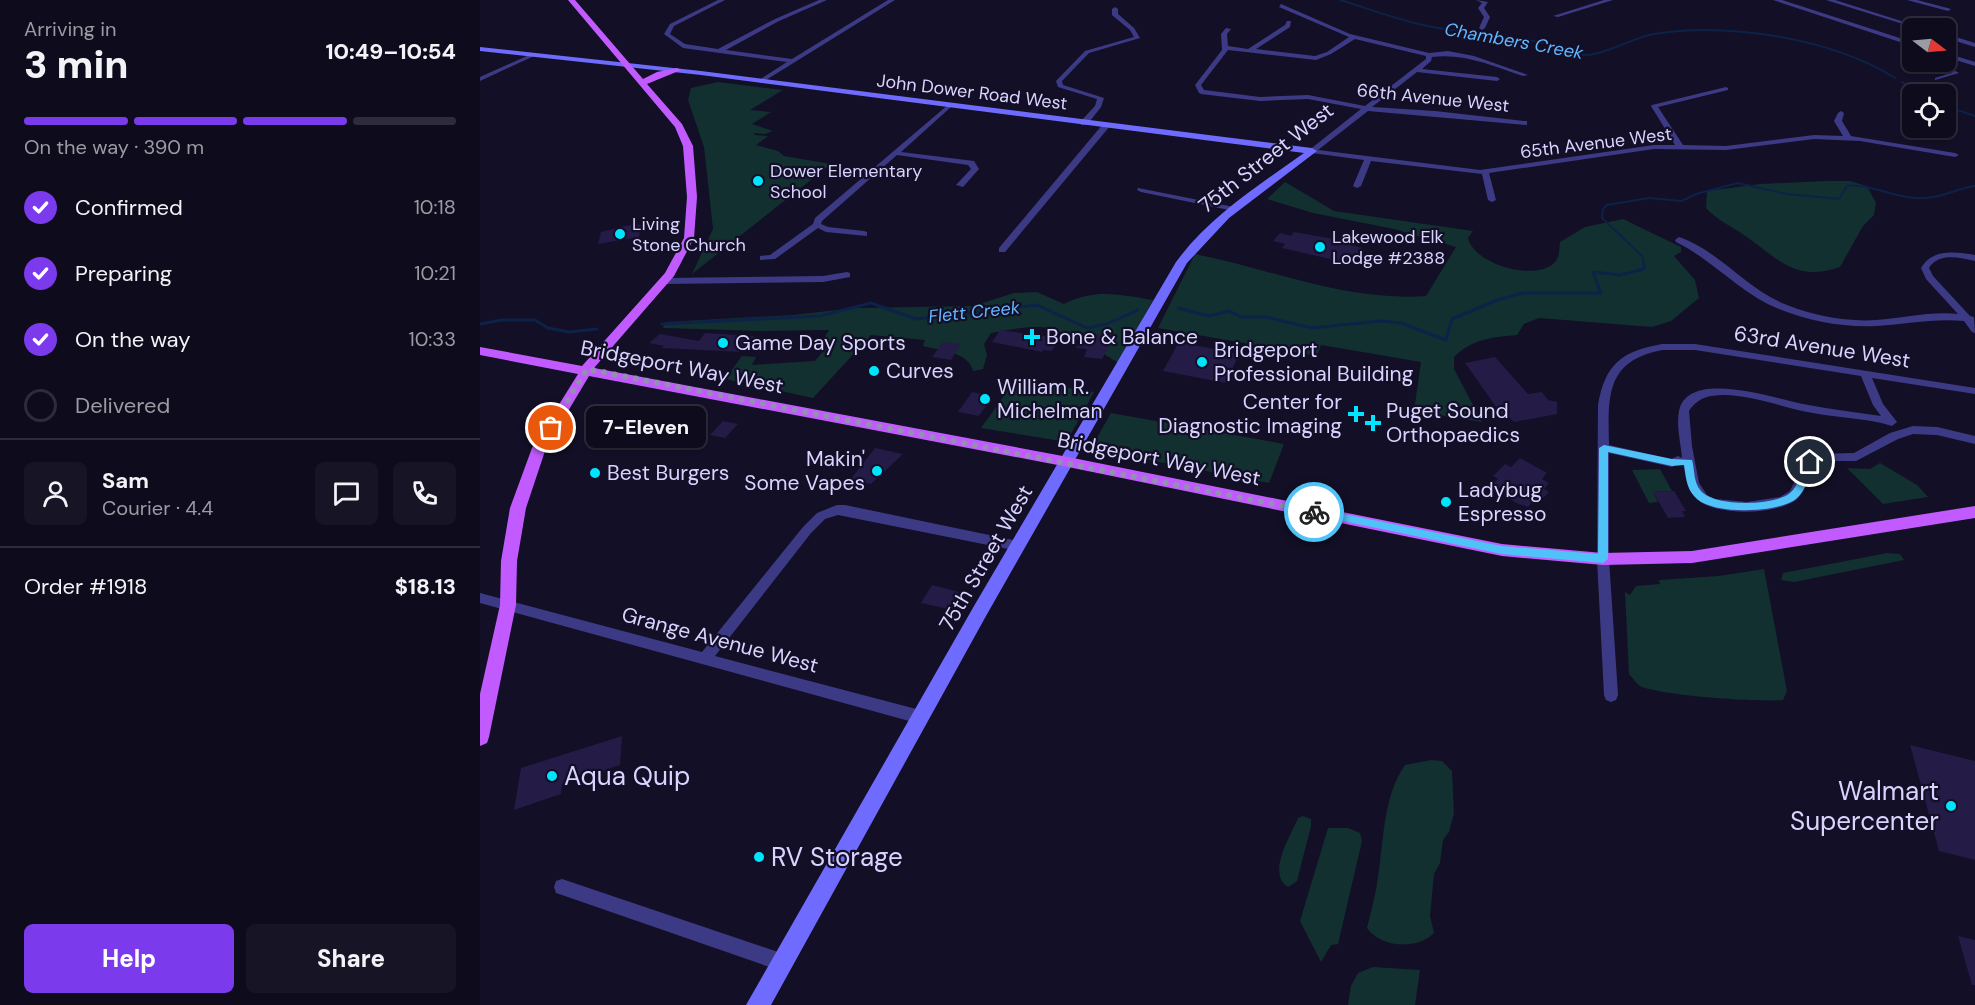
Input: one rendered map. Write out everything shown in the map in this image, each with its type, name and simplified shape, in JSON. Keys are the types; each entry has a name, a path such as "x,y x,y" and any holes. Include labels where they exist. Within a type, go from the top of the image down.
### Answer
{"main road":[{"path":"480,737 508,605 509,561 518,508 539,448 587,369 665,281 683,253 692,221 688,153 675,120 571,0"},
{"path":"643,83 660,74 677,70"},
{"name":"Bridgeport Way West","path":"480,351 587,369 1068,462 1502,550 1603,559 1703,555 1975,512"}],"street":[{"path":"722,0 668,30 668,34 679,44 794,61"},
{"path":"719,51 777,20 824,0"},
{"path":"761,81 892,0"},
{"path":"1479,0 1485,2 1481,8 1487,20 1482,27"},
{"path":"1556,15 1610,0"},
{"path":"1776,0 1902,41"},
{"path":"1829,0 1902,22"},
{"path":"1910,0 1948,9"},
{"path":"1278,6 1355,36 1429,55 1442,52 1460,55 1526,75"},
{"path":"1084,123 1098,107 1101,98 1060,86 1059,81 1087,52 1137,38 1132,29 1115,15 1115,9"},
{"path":"1249,51 1288,26 1288,22"},
{"path":"1228,28 1224,34 1226,48 1316,58 1329,53 1355,36"},
{"path":"1956,39 1975,45"},
{"name":"66th Avenue West","path":"1226,48 1198,90 1260,99 1308,97 1366,109 1435,113 1524,123"},
{"name":"John Dower Road West","path":"480,49 677,70 1312,151"},
{"name":"75th Street West","path":"758,1005 920,717 1182,262 1201,238 1234,210 1429,60 1429,55"},
{"path":"480,79 531,56"},
{"path":"1956,58 1975,64"},
{"path":"1956,64 1975,70"},
{"path":"1416,70 1497,79"},
{"path":"1937,80 1956,73 1954,72"},
{"path":"1680,147 1654,106 1726,89"},
{"path":"792,241 817,225 818,220 949,106"},
{"path":"1841,113 1838,121 1848,138"},
{"path":"1002,250 1106,126"},
{"name":"65th Avenue West","path":"1312,151 1485,172 1630,150 1680,147 1726,148 1793,139 1848,138 1955,155"},
{"path":"895,153 973,165 975,169 960,185"},
{"path":"1357,186 1368,159"},
{"path":"1485,172 1492,200"},
{"path":"1142,190 1234,210"},
{"path":"817,225 826,229 864,234"},
{"path":"1679,240 1712,257 1768,300 1809,316 1859,323 1922,315 1971,319"},
{"path":"1975,258 1942,256 1929,261 1925,268 1929,277 1971,319 1975,330"},
{"path":"665,281 823,279 847,275"},
{"name":"63rd Avenue West","path":"1611,695 1603,559 1603,398 1611,373 1634,355 1662,347 1717,349 1975,391"},
{"path":"1865,374 1878,405 1890,421 1905,432"},
{"path":"1890,421 1798,407 1742,394 1712,393 1698,397 1684,409 1683,461 1695,491 1704,500 1746,507 1773,505 1791,498 1800,487 1807,466 1814,458 1861,456 1905,432 1929,430 1975,440"},
{"path":"1604,448 1672,463 1683,461"},
{"path":"706,657 807,530 827,513 845,510 1018,546"},
{"name":"Grange Avenue West","path":"480,598 706,657 920,717"},
{"path":"562,887 782,962"}],"green space":[{"path":"718,82 783,90 750,110 771,112 752,124 773,131 765,134 754,133 768,136 756,145 778,151 784,156 831,164 692,274 713,229 704,147 688,100 691,88"},
{"path":"1850,181 1867,186 1876,203 1874,215 1863,226 1840,267 1825,271 1811,272 1788,266 1706,208 1707,191 1760,184"},
{"path":"1285,182 1334,211 1473,231 1468,238 1481,255 1492,262 1518,270 1544,269 1557,259 1560,242 1585,227 1623,219 1681,247 1681,252 1674,256 1695,280 1699,298 1671,321 1652,327 1539,318 1524,324 1517,335 1491,338 1468,346 1454,357 1454,369 1482,422 1414,411 1421,362 1321,345 1317,356 1158,328 1195,254 1309,283 1397,297 1426,296 1456,247 1394,229 1313,213 1267,199"},
{"path":"1037,292 1064,304 1097,294 1153,300 1119,363 1061,332 1037,327 991,333 984,344 987,355 983,369 973,371 966,360 960,356 923,346 925,340 871,335 813,398 725,379 742,356 756,357 752,365 815,361 831,342 823,340 829,330 761,331 663,328 665,322 793,315 855,308 973,306 1014,293"},
{"path":"1016,379 1094,392 1071,434 1061,441 981,428"},
{"path":"1111,413 1284,444 1269,483 1101,451 1094,443"},
{"path":"1880,463 1917,485 1928,497 1883,504 1847,468 1870,469"},
{"path":"1660,469 1672,491 1653,492 1658,502 1649,503 1632,470"},
{"path":"1887,553 1900,554 1904,560 1794,582 1781,580 1783,573"},
{"path":"1764,569 1787,691 1783,700 1733,699 1671,693 1642,687 1629,674 1625,592 1630,595 1636,586 1660,584 1659,580 1719,576"},
{"path":"1431,760 1442,761 1452,771 1454,813 1449,832 1443,840 1440,863 1434,874 1430,916 1434,933 1418,942 1390,943 1373,935 1367,928 1377,883 1388,804 1392,790 1405,765"},
{"path":"1303,816 1311,819 1311,826 1297,881 1288,887 1282,881 1279,873 1282,854 1298,818"},
{"path":"1328,828 1348,828 1360,833 1362,841 1338,944 1331,945 1321,962 1300,921"},
{"path":"1373,967 1420,970 1415,1005 1348,1005 1351,986 1358,973"}],"building":[{"name":"Living Stone Church","path":"634,224 641,225 639,237 598,244 601,232"},
{"name":"Lakewood Elk Lodge #2388","path":"1294,232 1346,241 1344,243 1362,248 1352,263 1282,248 1285,244 1273,241 1280,233 1291,236"},
{"path":"1000,330 1060,338 1052,351 1043,350 1042,352 992,342"},
{"path":"1085,332 1114,337 1102,359 1084,357 1087,349 1076,348"},
{"name":"Game Day Sports","path":"705,333 754,336 742,352 661,348 664,346 649,343 660,334 699,341"},
{"path":"943,342 961,344 951,360 932,357"},
{"name":"Bridgeport Professional Building","path":"1179,342 1239,354 1226,383 1163,371"},
{"path":"1495,357 1528,394 1542,392 1548,400 1557,402 1557,414 1514,422 1506,414 1502,415 1465,363"},
{"path":"972,392 993,396 979,416 958,412"},
{"path":"636,408 642,432 621,439 620,434 602,430 592,433 591,422 619,411 620,413"},
{"path":"723,421 738,424 725,438 710,435"},
{"path":"875,448 903,454 871,484 850,480"},
{"path":"1520,458 1547,473 1542,479 1549,483 1544,489 1549,492 1541,500 1536,498 1528,507 1516,503 1491,486 1498,479 1493,476 1505,464 1511,467"},
{"path":"1674,491 1686,511 1682,511 1685,517 1668,518 1653,492"},
{"path":"932,585 959,592 948,609 921,603"},
{"name":"Aqua Quip","path":"622,736 620,765 562,784 561,794 514,810 521,768"},
{"name":"Walmart Supercenter","path":"1910,745 1975,761 1975,860 1939,851"},
{"path":"1958,936 1975,940 1975,985 1972,985"}],"waterway":[{"name":"Chambers Creek","path":"1340,0 1423,25 1545,43 1584,55 1605,51 1654,34 1683,31 1713,30 1778,36 1841,53 1895,78"},
{"name":"Chambers Creek","path":"1956,109 1975,116"},
{"name":"Flett Creek","path":"1644,266 1643,257 1602,218 1603,209 1607,205 1649,198 1682,201 1696,194 1738,183 1787,194 1839,199 1847,186 1924,198 1975,186"},
{"name":"Flett Creek","path":"1178,308 1209,316 1229,311 1241,317 1266,317 1312,328 1380,321 1401,323 1446,340 1452,319 1497,300 1523,293 1601,293 1593,272 1620,275 1644,269 1644,266"},
{"name":"Flett Creek","path":"662,324 820,316 871,303 916,319 1037,305 1087,328 1107,324 1138,310"},
{"name":"Flett Creek","path":"480,324 502,320 535,320 548,328 569,332 597,329"}],"way so far":[{"path":"551,428 587,369 1314,512"}],"place":[{"name":"Dower Elementary School","path":"758,181"},
{"name":"Living Stone Church","path":"620,234"},
{"name":"Lakewood Elk Lodge #2388","path":"1320,247"},
{"name":"Bone & Balance","path":"1032,337"},
{"name":"Game Day Sports","path":"723,343"},
{"name":"Bridgeport Professional Building","path":"1202,362"},
{"name":"Curves","path":"874,371"},
{"name":"William R. Michelman","path":"985,399"},
{"name":"Center for Diagnostic Imaging","path":"1356,414"},
{"name":"Puget Sound Orthopaedics","path":"1373,423"},
{"name":"7-Eleven","path":"551,428"},
{"name":"Makin' Some Vapes","path":"877,471"},
{"name":"Best Burgers","path":"595,473"},
{"name":"Ladybug Espresso","path":"1446,502"},
{"name":"Aqua Quip","path":"552,776"},
{"name":"Walmart Supercenter","path":"1951,806"},
{"name":"RV Storage","path":"759,857"}],"route":[{"path":"1314,512 1502,550 1603,559 1604,448 1672,463 1678,460 1688,462 1691,483 1698,495 1709,502 1727,506 1764,506 1791,498 1798,491 1810,462"}]}
